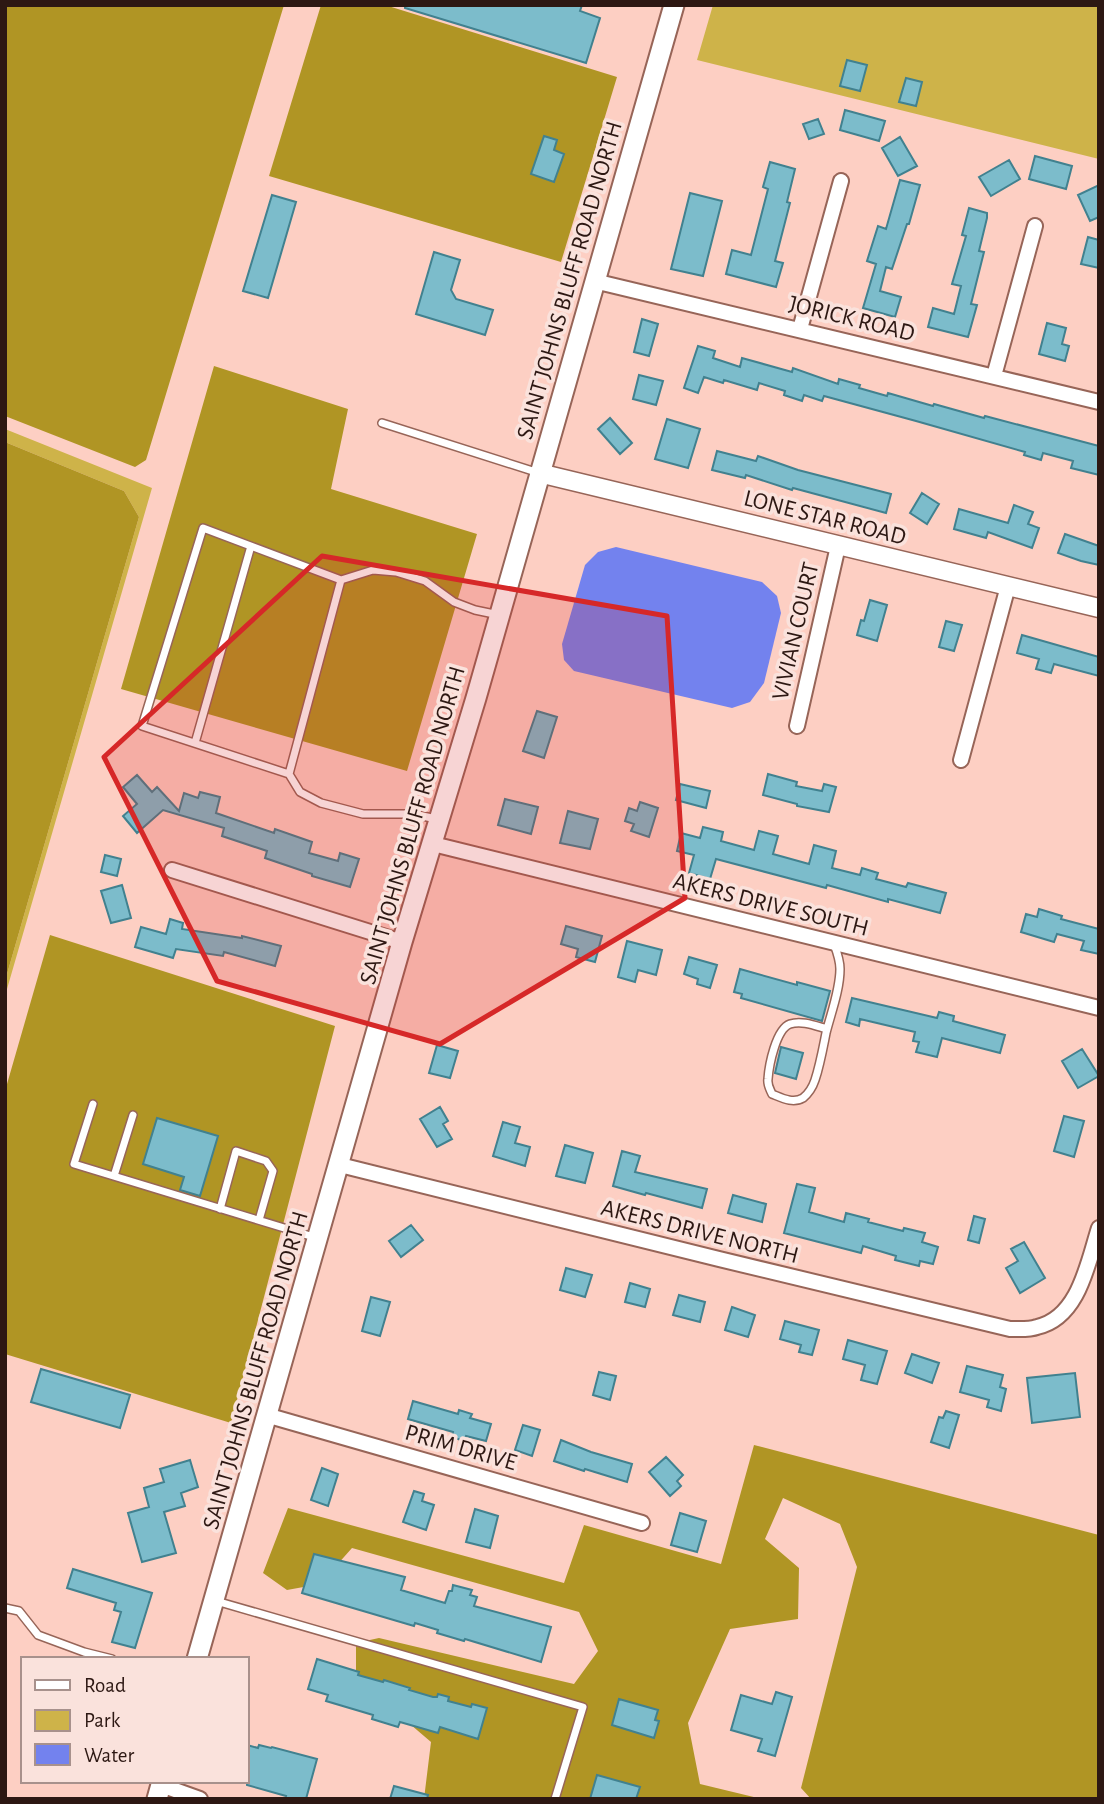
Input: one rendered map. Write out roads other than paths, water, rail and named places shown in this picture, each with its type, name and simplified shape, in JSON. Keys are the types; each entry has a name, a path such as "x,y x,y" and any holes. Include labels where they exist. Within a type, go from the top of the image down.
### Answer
{"main road":[{"name":"SAINT JOHNS BLUFF ROAD NORTH","path":"198,1657 674,5"}],"street":[{"path":"800,329 841,181"},
{"path":"994,376 1035,226"},
{"name":"JORICK ROAD","path":"594,281 1099,402"},
{"name":"LONE STAR ROAD","path":"540,473 1099,608"},
{"name":"VIVIAN COURT","path":"797,726 838,546"},
{"path":"961,760 1008,586"},
{"name":"AKERS DRIVE SOUTH","path":"433,844 1099,1008"},
{"path":"172,870 402,942"},
{"name":"AKERS DRIVE NORTH","path":"340,1165 1010,1329 1038,1327 1051,1322 1066,1310 1077,1296 1099,1228"},
{"name":"PRIM DRIVE","path":"267,1415 642,1523"},
{"path":"160,1788 200,1799"}],"lane":[{"path":"382,423 540,473"},
{"path":"440,820 414,814 363,814 321,803 300,792 289,774 142,726 203,528 341,580 373,570 396,572 425,581 454,602 500,615"},
{"path":"195,743 251,546"},
{"path":"289,774 341,580"},
{"path":"827,1029 803,1022 785,1027 777,1039 768,1079 772,1094 791,1101 803,1098 815,1080 827,1029 840,970 839,956 833,943"},
{"path":"93,1104 74,1164 318,1238"},
{"path":"114,1176 132,1115"},
{"path":"219,1209 236,1151 266,1161 273,1171 259,1220"},
{"path":"214,1600 583,1707 555,1799"},
{"path":"5,1608 19,1611 38,1635 104,1657"}],"water":[{"path":"616,547 762,582 777,596 781,613 764,683 750,702 732,708 574,671 564,660 562,644 585,565 598,552"}]}
